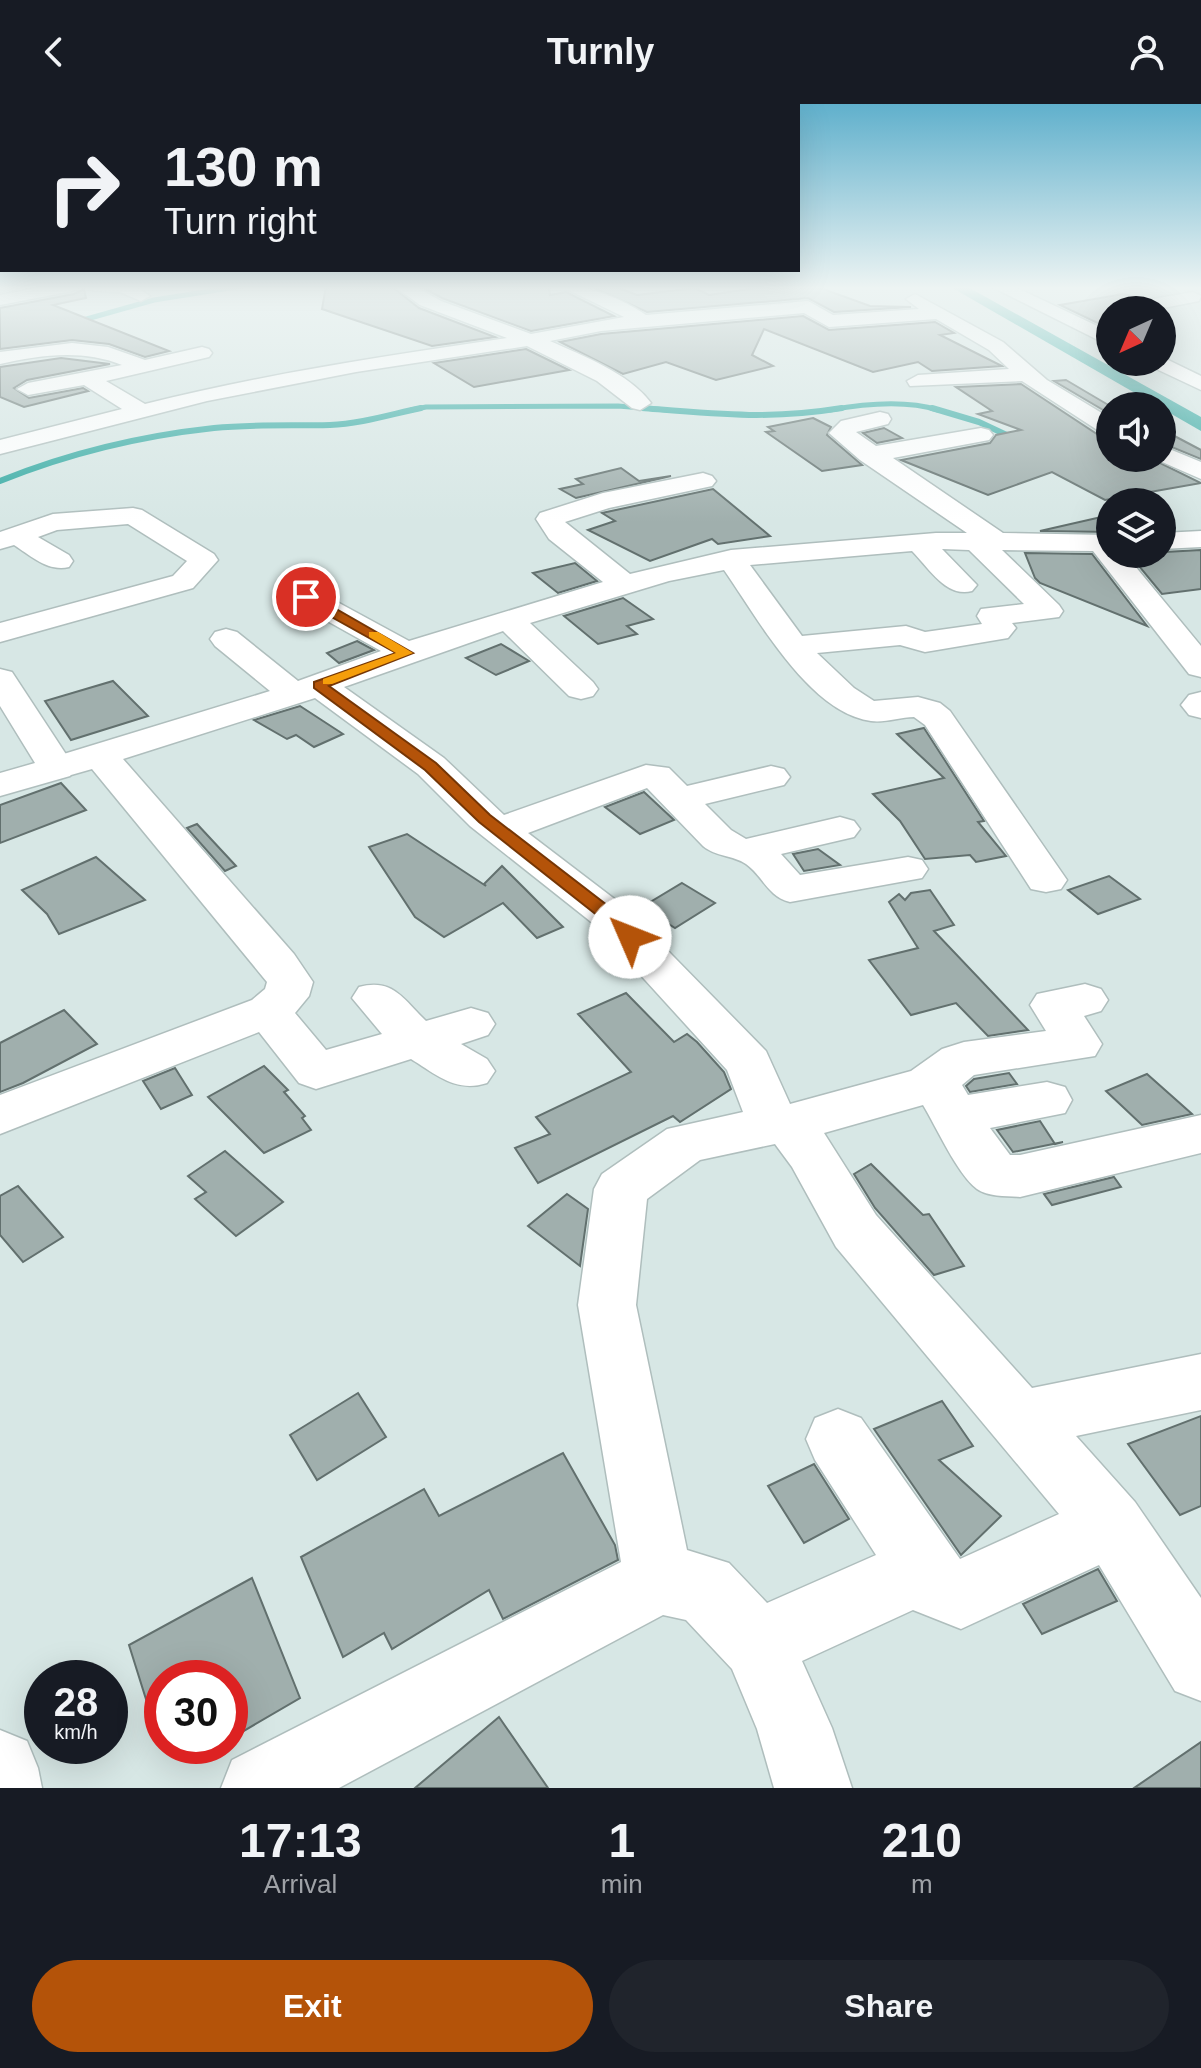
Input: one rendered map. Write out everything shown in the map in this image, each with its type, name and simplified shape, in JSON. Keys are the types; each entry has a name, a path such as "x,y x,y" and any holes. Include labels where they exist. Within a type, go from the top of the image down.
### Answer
{"street":[{"path":"137,365 143,367"},
{"path":"28,389 153,365"},
{"path":"319,365 329,371"},
{"path":"0,447 139,410 372,365"},
{"path":"582,365 622,386 640,403"},
{"path":"1017,365 1096,421"},
{"path":"1176,372 1201,384"},
{"path":"918,381 1027,374"},
{"path":"87,378 139,410"},
{"path":"795,646 906,635 916,642 925,642 997,631 1000,628 992,616 1048,611 986,541 841,433 841,430 880,419"},
{"path":"869,455 981,435"},
{"path":"1176,460 1201,472"},
{"path":"905,478 932,473"},
{"path":"624,584 559,533 549,519 603,501 703,481"},
{"path":"0,633 183,582 204,560 133,516 14,528"},
{"path":"14,528 59,561"},
{"path":"1176,540 1201,539"},
{"path":"919,543 962,585"},
{"path":"0,785 306,689 407,653 624,584 731,559 919,543 1096,543"},
{"path":"731,559 818,673 863,709 874,711 905,705 928,708 938,718 1046,880"},
{"path":"1124,568 1201,667"},
{"path":"306,597 407,653"},
{"path":"509,620 581,689"},
{"path":"226,639 431,766 499,830 610,916 749,1063 780,1125 810,1153 856,1231 1111,1525 1155,1588 1201,1665"},
{"path":"0,679 57,768"},
{"path":"1201,702 1198,705 1201,708"},
{"path":"0,1115 268,1011 286,996 290,982 278,964 99,755"},
{"path":"499,830 646,776 656,776 727,846 759,854 790,889 908,869"},
{"path":"678,799 771,777"},
{"path":"749,850 840,829"},
{"path":"375,998 417,1041 470,1071"},
{"path":"1085,1000 1053,1005 1078,1044 952,1063 944,1099 996,1175 1020,1176 1201,1134"},
{"path":"268,1011 316,1071 471,1024"},
{"path":"659,1580 607,1305 621,1189 685,1143 944,1099 1047,1100"},
{"path":"1017,1420 1201,1382"},
{"path":"838,1439 939,1588 961,1594 1111,1525"},
{"path":"757,1644 925,1569"},
{"path":"260,1788 659,1580 704,1588 757,1644 794,1728 813,1788"},
{"path":"0,1768 3,1788"}],"building":[{"path":"107,365 27,380 14,388 29,398 83,388 88,391 24,407 0,397 0,367"},
{"path":"437,365 558,365 569,370 474,387"},
{"path":"604,365 657,365 623,374"},
{"path":"673,365 773,366 716,380"},
{"path":"854,365 906,365 873,372"},
{"path":"922,365 1002,366 932,371"},
{"path":"1066,380 1096,398 1096,406 1054,381"},
{"path":"1021,384 1096,433 1096,472 1176,471 1201,483 1173,488 1096,488 1096,495 1052,472 988,495 901,460 990,443 996,435 1021,430 978,414 992,411 956,387"},
{"path":"813,418 831,427 827,435 862,465 822,471 766,432 774,431 768,427"},
{"path":"884,428 902,438 877,443 863,433"},
{"path":"1176,437 1201,450 1201,459 1176,449"},
{"path":"621,468 639,481 671,476 576,498 560,489 583,484 576,479"},
{"path":"713,489 770,536 718,544 712,539 650,561 588,530 615,521 602,513"},
{"path":"1096,518 1096,532 1040,531"},
{"path":"1201,550 1201,589 1162,594 1141,568 1176,568 1176,551"},
{"path":"1025,553 1092,554 1096,559 1096,568 1103,568 1147,626 1040,583"},
{"path":"575,563 597,581 558,593 533,573"},
{"path":"623,598 653,619 627,626 637,634 598,644 564,616"},
{"path":"357,641 374,650 339,663 327,653"},
{"path":"501,644 529,661 496,675 466,658"},
{"path":"113,681 148,716 71,740 45,701"},
{"path":"300,706 343,734 314,747 296,735 287,739 254,720"},
{"path":"924,728 984,821 978,822 1006,856 976,862 970,855 925,859 900,821 873,794 944,778 897,734"},
{"path":"61,783 86,810 0,843 0,805"},
{"path":"644,792 674,820 640,834 605,807"},
{"path":"197,824 236,866 225,871 187,828"},
{"path":"407,834 486,886 484,884 502,866 563,927 537,938 503,903 444,937 415,917 369,847"},
{"path":"818,849 840,865 804,871 793,854"},
{"path":"96,857 145,900 59,934 47,914 22,890"},
{"path":"1109,876 1140,899 1098,914 1068,890"},
{"path":"682,883 715,903 675,928 642,907"},
{"path":"930,890 954,925 934,931 1028,1030 988,1036 956,1003 911,1015 869,960 918,948 889,902 899,894 905,900 911,893"},
{"path":"626,993 674,1042 687,1034 697,1042 724,1072 731,1089 680,1122 673,1116 538,1183 515,1148 550,1134 536,1117 631,1072 578,1014"},
{"path":"64,1010 97,1044 0,1092 0,1043"},
{"path":"264,1066 288,1090 284,1092 305,1116 302,1118 311,1130 264,1153 208,1097"},
{"path":"175,1068 192,1095 161,1109 143,1081"},
{"path":"1009,1073 1017,1084 970,1092 966,1086 974,1079"},
{"path":"1147,1074 1192,1114 1142,1125 1106,1091"},
{"path":"1040,1121 1055,1144 1013,1152 997,1130"},
{"path":"225,1151 283,1202 236,1236 195,1199 206,1192 188,1176"},
{"path":"871,1164 923,1215 929,1214 964,1266 934,1275 875,1208 854,1174"},
{"path":"1114,1177 1121,1187 1052,1205 1044,1194"},
{"path":"18,1186 63,1237 23,1262 0,1235 0,1196"},
{"path":"567,1194 588,1209 580,1266 528,1226"},
{"path":"358,1393 386,1437 317,1480 290,1435"},
{"path":"942,1401 973,1446 939,1460 1001,1516 961,1555 874,1429"},
{"path":"1201,1416 1201,1506 1180,1515 1128,1444"},
{"path":"563,1453 615,1545 618,1560 503,1619 489,1590 392,1649 384,1633 343,1657 301,1557 424,1489 439,1516"},
{"path":"814,1464 849,1519 804,1543 768,1486"},
{"path":"1098,1569 1117,1601 1042,1634 1023,1604"},
{"path":"252,1578 300,1698 248,1728 248,1660 144,1660 144,1693 129,1645"},
{"path":"499,1717 548,1788 415,1788"},
{"path":"1201,1742 1201,1788 1134,1788"}],"waterway":[{"path":"1095,365 1201,425"},
{"path":"830,410 884,404 938,410"},
{"path":"421,408 618,406 657,409"},
{"path":"0,481 105,447 186,431 341,424 421,408"},
{"path":"411,410 421,408"},
{"path":"642,408 657,409"},
{"path":"657,409 766,415 842,408"},
{"path":"932,408 979,422 1013,438"},
{"path":"657,409 667,410"}],"slow traffic":[{"path":"328,682 407,653 373,635"}],"route":[{"path":"306,597 407,653 319,685 431,766 484,818 610,916 630,937"}]}
